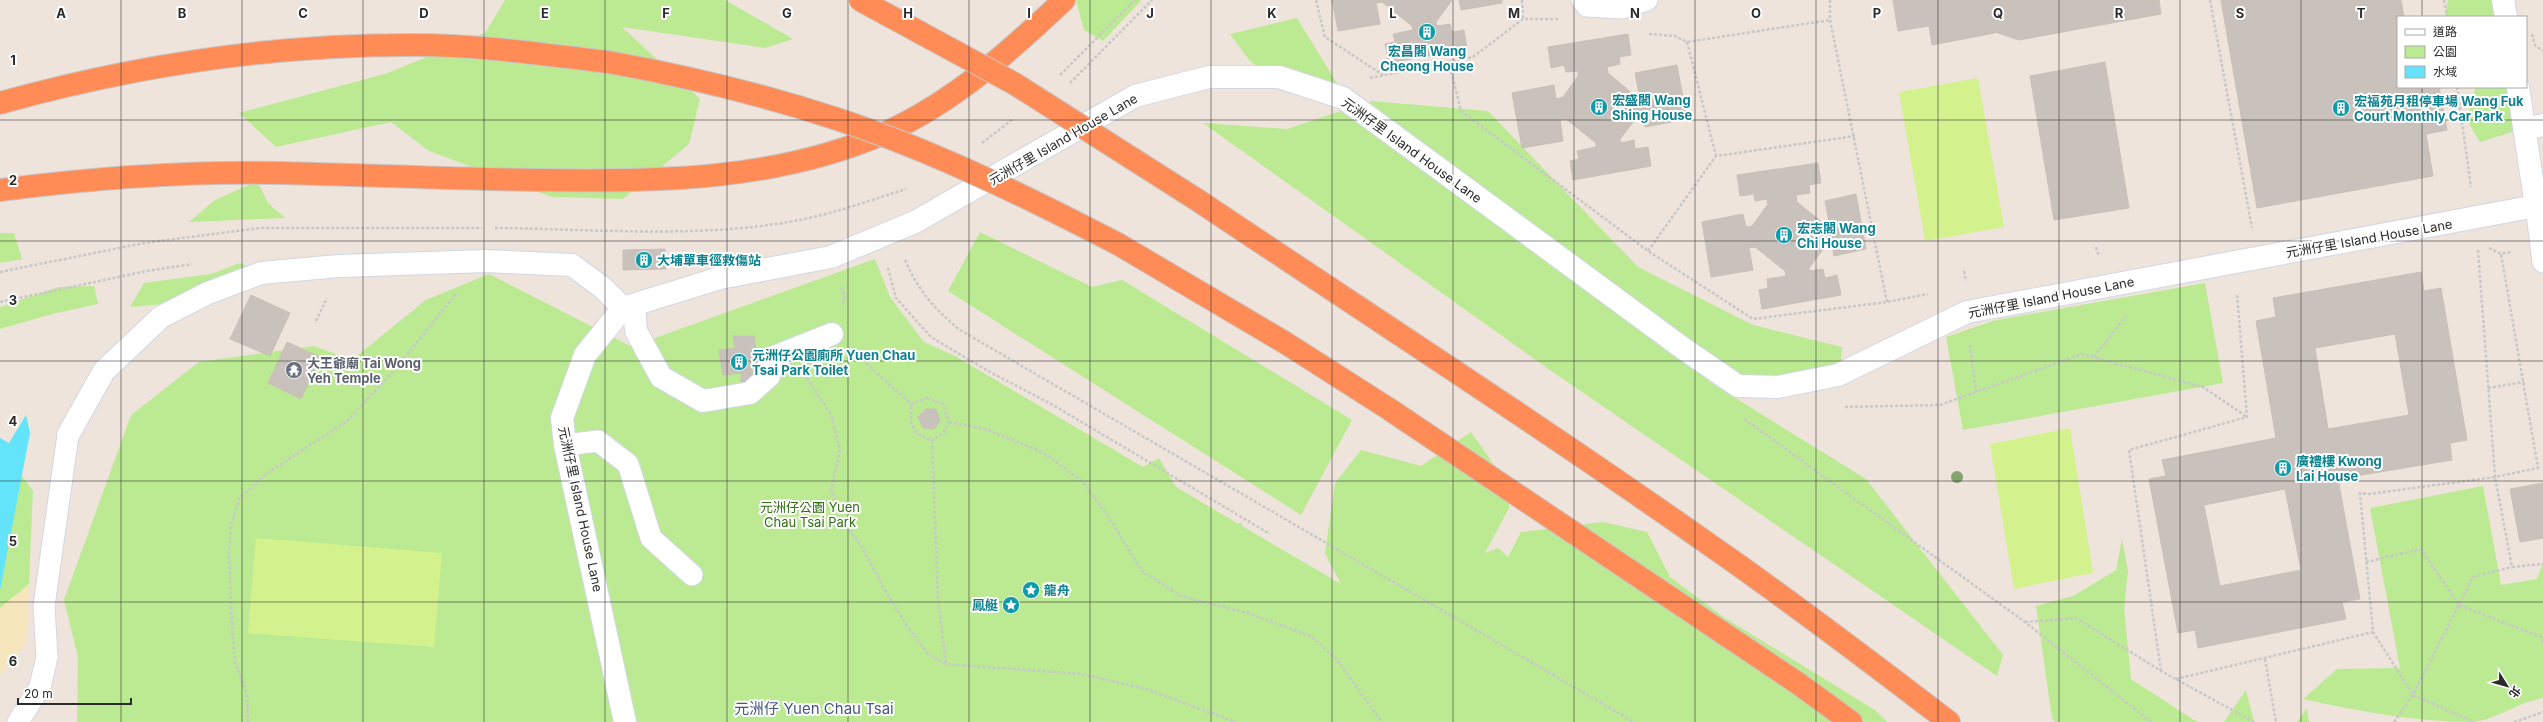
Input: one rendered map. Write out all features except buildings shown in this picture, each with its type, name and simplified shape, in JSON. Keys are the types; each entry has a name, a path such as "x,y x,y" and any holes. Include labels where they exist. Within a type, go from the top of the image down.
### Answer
{"highway":[{"path":"860,0 1015,84 1199,201 1546,432 1717,549 1834,634 1949,722"},
{"path":"0,190 58,182 157,176 276,173 614,182 696,178 767,168 834,152 885,133 933,107 982,74 1064,0"},
{"path":"0,103 114,74 252,53 351,46 419,45 491,48 608,62 698,79 838,119 976,174 1037,202 1118,244 1284,342 1389,409 1799,684 1851,722"}],"street":[{"path":"2503,0 2506,16"},
{"name":"元洲仔里 Island House Lane","path":"625,722 565,445 562,418 585,355 628,306 720,278 831,257 879,238 915,222 1135,96 1209,77 1279,77 1342,98 1678,344 1738,386 1778,387 1838,375 1967,312 2536,206"},
{"path":"2518,88 2534,127 2537,169 2536,206"},
{"path":"68,435 104,371 161,317 208,293 262,273 339,266 486,261 572,264 628,306 636,331 661,377 703,401 750,393 768,376 770,359 832,334"}],"lane":[{"path":"1582,0 1587,6 1622,8 1647,0"},
{"path":"2536,206 2543,262"},
{"path":"18,722 40,687 47,657 44,606 68,435"},
{"path":"565,445 598,441 628,464 651,538 692,575"}],"path":[{"path":"1080,57 1135,0"},
{"path":"1316,0 1325,37 1384,76"},
{"path":"1522,0 1523,19"},
{"path":"1449,62 1461,111 1648,251 1753,319 1887,302 1830,20 1830,0"},
{"path":"2210,0 2253,234"},
{"path":"2444,0 2447,16"},
{"path":"1342,98 1367,79 1473,57 1523,19 1562,19"},
{"path":"1645,33 1675,36 1687,42 1830,20"},
{"path":"1687,42 1716,156"},
{"path":"1648,251 1716,156 1854,136"},
{"path":"582,229 671,230 751,228 800,220 856,206 880,197"},
{"path":"2477,242 2495,477 2512,567"},
{"path":"2474,722 2413,695 2373,632 2360,493 2369,494 2495,477 2538,468 2501,254"},
{"path":"904,258 919,288 929,302 960,330 1634,722"},
{"path":"248,722 247,694 235,662 229,553 231,526 240,499 268,473 346,422 392,373 446,305 486,261"},
{"path":"887,267 896,298 931,338 988,371 1053,405 1270,534"},
{"path":"2236,286 2247,417"},
{"path":"2094,357 2127,314"},
{"path":"800,347 807,382 831,415 840,450 831,490 843,522 862,547 883,587 907,626 928,654 946,664 1080,674 1146,689 1236,722"},
{"path":"1909,406 1940,406 2082,354 2203,387 2247,417"},
{"path":"2488,388 2524,382"},
{"path":"927,398 936,400 942,404 948,412 949,422 944,432 932,441 916,433 911,422 911,404 927,398"},
{"path":"2161,671 2129,450 2247,417"},
{"path":"949,422 986,429 1042,452 1083,482 1110,519 1142,571 1181,596 1247,614 1311,636 1337,660 1382,722"},
{"path":"932,441 938,600 946,664"},
{"path":"2366,562 2421,549 2458,605 2541,637 2543,644"},
{"path":"2394,722 2413,695 2473,576 2512,567 2543,564"},
{"path":"2151,722 2024,622 2076,618 2176,680 2254,722"},
{"path":"2176,680 2373,632"},
{"path":"2265,659 2276,722"},
{"path":"2514,722 2543,712"}],"green space":[{"path":"505,0 725,0 793,39 765,48 622,27 700,99 689,144 623,199 552,197 429,151 391,122 276,147 239,113 385,74 485,33"},
{"path":"1076,0 1141,1 1103,41 1084,30"},
{"path":"2448,0 2494,0 2497,16 2445,16"},
{"path":"1297,18 1338,85 1296,93 1250,61 1230,34"},
{"path":"1978,78 2004,227 1925,241 1899,92"},
{"path":"2474,88 2508,88 2515,131 2480,142 2467,120"},
{"path":"1371,101 1488,111 1638,267 1753,325 1842,347 1840,374 1708,381 1866,479 2003,655 1997,676 1547,368 1203,123 1287,129"},
{"path":"257,181 268,203 285,218 189,222 215,200"},
{"path":"980,232 1092,287 1122,280 1352,420 1301,515 948,291"},
{"path":"0,233 14,233 22,259 0,263"},
{"name":"元洲仔公園 Yuen Chau Tsai Park","path":"875,259 890,297 924,342 955,356 1143,467 1159,458 1176,487 1237,523 1242,523 1242,526 1341,584 1325,554 1335,483 1361,450 1421,466 1471,432 1506,482 1509,508 1485,553 1498,548 1508,557 1521,532 1603,522 1647,532 1670,577 1725,618 1875,710 1887,722 77,722 78,657 64,600 131,415 199,362 314,346 352,360 426,300 489,274 638,350 655,338"},
{"path":"240,263 252,269 175,303 130,307 144,283 211,274"},
{"path":"2205,283 2223,383 1963,430 1946,337 1996,320"},
{"path":"94,286 98,304 52,314 0,329 0,307 59,287"},
{"path":"2070,428 2093,573 2014,589 1990,444"},
{"path":"5,453 33,491 29,584 0,608 0,456"},
{"path":"2483,486 2501,585 2537,579 2543,563 2543,698 2525,703 2490,718 2472,722 2451,722 2408,718 2345,708 2303,699 2337,669 2400,668 2370,508"},
{"path":"256,538 442,553 434,647 248,633"},
{"path":"2122,539 2128,571 2124,608 2131,679 2197,722 2055,722 2052,718 2036,606 2073,596 2116,570"},
{"path":"2246,690 2254,722 2224,722"},
{"path":"2307,708 2309,722 2297,722"}],"sand":[{"path":"29,584 26,643 0,675 0,608"}],"water":[{"path":"26,415 30,433 0,590 0,438 9,443"}],"place":[{"name":"宏昌閣 Wang Cheong House","path":"1427,32"},
{"name":"宏盛閣 Wang Shing House","path":"1599,107"},
{"name":"宏福苑月租停車場 Wang Fuk Court Monthly Car Park","path":"2341,108"},
{"name":"宏志閣 Wang Chi House","path":"1784,235"},
{"name":"大埔單車徑救傷站","path":"644,260"},
{"name":"元洲仔公園廁所 Yuen Chau Tsai Park Toilet","path":"739,362"},
{"name":"大王爺廟 Tai Wong Yeh Temple","path":"294,370"},
{"name":"廣禮樓 Kwong Lai House","path":"2283,468"},
{"name":"龍舟","path":"1031,590"},
{"name":"鳳艇","path":"1011,605"}],"district":[{"name":"元洲仔 Yuen Chau Tsai","path":"814,708"}]}
